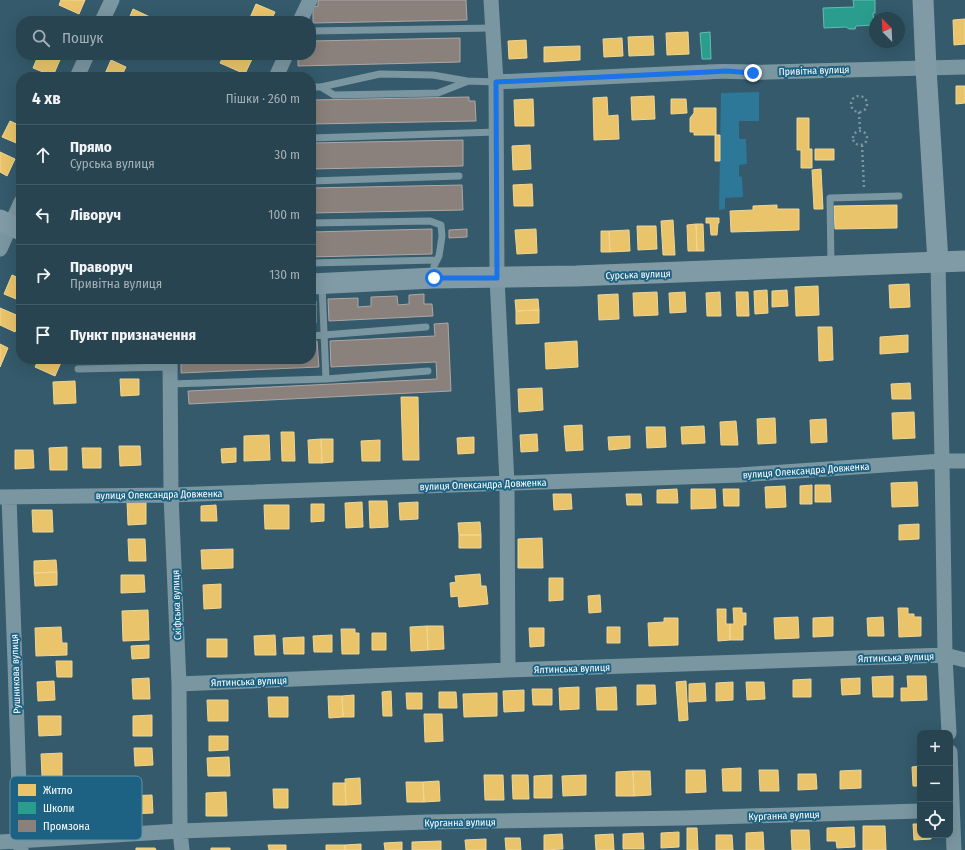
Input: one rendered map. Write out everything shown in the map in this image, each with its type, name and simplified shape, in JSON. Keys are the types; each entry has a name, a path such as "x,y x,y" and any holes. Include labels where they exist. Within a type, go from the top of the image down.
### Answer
{"street":[{"path":"104,16 112,0"},
{"path":"302,16 310,0"},
{"path":"491,0 496,82 497,278 507,483 508,670"},
{"path":"923,0 938,262 945,656 949,730"},
{"path":"79,72 85,60"},
{"path":"278,72 284,60"},
{"name":"Привітна вулиця","path":"496,82 719,71 753,73 847,69 965,67"},
{"path":"0,249 16,214"},
{"name":"Сурська вулиця","path":"316,284 436,269 497,278 965,261"},
{"name":"Скіфська вулиця","path":"170,364 172,495 179,684 180,832 182,850"},
{"name":"вулиця Олександра Довженка","path":"4,497 172,495 740,475 942,461 965,461"},
{"name":"Рушникова вулиця","path":"4,497 18,776"},
{"name":"Ялтинська вулиця","path":"179,684 508,670 945,656 965,660"},
{"path":"951,766 956,810 954,850"},
{"name":"Курганна вулиця","path":"142,835 180,832 427,822 675,818 917,811"},
{"name":"Курганна вулиця","path":"0,842 21,845 82,840"}],"lane":[{"path":"316,31 493,28"},
{"path":"316,86 380,74 433,75 467,81 496,82"},
{"path":"321,86 334,95 438,93 467,81"},
{"path":"316,138 496,132"},
{"path":"316,181 459,176"},
{"path":"832,266 830,198 899,196"},
{"path":"316,223 430,221 440,225 442,236 436,269 316,263"},
{"path":"316,284 324,336 326,379"},
{"path":"316,336 426,327"},
{"path":"78,369 155,364"},
{"path":"170,384 326,379 428,370"}],"path":[{"path":"858,96 863,97 867,106 864,110 859,112 854,111 851,107 851,102 858,96"},
{"path":"859,112 860,131"},
{"path":"860,131 864,132 867,136 865,144 862,145 856,144 853,137 855,133 860,131"},
{"path":"862,145 864,197"}],"shaded area":[{"path":"759,92 759,121 739,121 739,139 746,139 747,164 739,165 739,176 742,177 743,197 725,198 725,209 719,210 721,93"}],"building: Житло":[{"path":"61,0 85,0 79,14 59,5"},
{"path":"256,4 275,12 273,16 251,16"},
{"path":"133,9 148,16 130,16"},
{"path":"965,19 965,44 954,45 953,20"},
{"path":"688,32 689,54 667,55 666,33"},
{"path":"653,36 654,55 629,56 628,37"},
{"path":"622,38 623,56 604,57 603,39"},
{"path":"526,40 527,58 509,59 508,41"},
{"path":"580,46 580,60 544,62 544,47"},
{"path":"36,60 60,60 55,72 43,72 33,68"},
{"path":"111,60 126,67 124,72 106,72"},
{"path":"222,60 252,60 246,72 240,72 220,63"},
{"path":"956,86 965,86 965,103 956,104"},
{"path":"654,96 655,119 632,120 631,97"},
{"path":"607,97 608,116 618,115 619,139 594,140 593,98"},
{"path":"533,99 534,126 515,126 514,100"},
{"path":"671,99 686,99 687,113 671,114"},
{"path":"694,108 716,108 716,135 694,135 694,132 690,132 690,118 694,113"},
{"path":"797,118 809,118 809,149 812,149 812,168 801,168 801,150 797,150"},
{"path":"10,121 16,124 16,143 2,137"},
{"path":"715,135 720,135 720,161 715,161"},
{"path":"530,145 531,169 513,170 512,146"},
{"path":"815,149 834,149 834,160 815,160"},
{"path":"0,152 15,159 7,176 0,172"},
{"path":"821,169 823,209 814,209 812,170"},
{"path":"532,184 533,206 514,206 513,185"},
{"path":"777,205 777,209 799,209 799,230 731,232 730,211 753,210 753,206"},
{"path":"897,205 897,228 835,229 834,206"},
{"path":"706,218 719,218 717,235 711,235 710,223 706,223"},
{"path":"673,220 675,255 663,255 661,221"},
{"path":"696,224 703,224 704,251 697,251"},
{"path":"696,224 697,251 688,251 687,225"},
{"path":"637,226 656,226 657,249 638,250"},
{"path":"536,229 537,253 517,254 515,230"},
{"path":"629,230 630,251 610,252 609,231"},
{"path":"601,231 609,231 610,252 601,252"},
{"path":"12,275 16,277 16,299 4,294"},
{"path":"909,284 910,307 890,308 889,285"},
{"path":"818,286 819,315 796,316 795,287"},
{"path":"767,290 768,313 755,314 754,291"},
{"path":"787,290 788,306 772,307 772,291"},
{"path":"657,292 658,315 634,316 633,293"},
{"path":"685,292 686,312 670,313 669,293"},
{"path":"720,292 721,316 707,316 706,293"},
{"path":"736,292 748,292 749,316 737,316"},
{"path":"618,294 619,319 599,320 598,295"},
{"path":"538,299 539,310 516,311 515,300"},
{"path":"0,308 16,315 15,332 0,325"},
{"path":"539,310 539,323 516,324 516,311"},
{"path":"818,327 832,327 833,360 819,361"},
{"path":"908,335 908,352 880,354 880,337"},
{"path":"577,341 578,367 546,369 545,343"},
{"path":"0,344 8,348 0,367"},
{"path":"36,364 60,364 55,376 35,367"},
{"path":"120,379 139,379 139,395 121,396"},
{"path":"75,381 76,403 54,404 53,382"},
{"path":"910,383 911,399 892,399 891,384"},
{"path":"542,388 543,410 519,412 518,389"},
{"path":"401,397 418,397 419,460 403,460"},
{"path":"914,412 915,438 893,439 892,413"},
{"path":"775,418 776,443 758,444 757,419"},
{"path":"826,419 827,442 811,443 810,420"},
{"path":"736,421 738,445 721,445 720,422"},
{"path":"582,425 583,450 566,451 564,426"},
{"path":"704,426 705,443 682,444 681,427"},
{"path":"646,427 665,427 666,447 647,448"},
{"path":"281,432 294,432 295,461 282,461"},
{"path":"537,434 538,451 521,452 520,435"},
{"path":"269,435 270,460 244,461 244,436"},
{"path":"630,436 630,448 609,450 608,437"},
{"path":"474,437 474,453 458,454 457,438"},
{"path":"321,439 322,463 309,463 308,440"},
{"path":"321,439 333,439 333,462 322,463"},
{"path":"380,440 380,461 362,461 361,441"},
{"path":"119,446 140,446 141,465 120,466"},
{"path":"67,447 67,470 50,470 49,448"},
{"path":"82,448 101,448 101,468 83,468"},
{"path":"236,448 236,462 222,463 221,449"},
{"path":"15,450 33,450 34,468 15,469"},
{"path":"917,482 918,506 892,507 891,483"},
{"path":"812,485 812,504 800,504 800,486"},
{"path":"815,485 830,485 831,502 815,502"},
{"path":"785,486 786,507 766,508 765,487"},
{"path":"677,489 678,503 657,503 657,490"},
{"path":"691,489 715,489 716,508 691,509"},
{"path":"723,489 739,489 739,506 724,506"},
{"path":"553,494 571,494 572,509 554,510"},
{"path":"626,494 641,494 642,505 627,505"},
{"path":"127,501 146,501 146,524 128,525"},
{"path":"369,501 387,501 388,527 370,528"},
{"path":"362,502 363,527 346,528 345,503"},
{"path":"418,502 418,519 400,520 399,503"},
{"path":"311,504 324,504 324,521 311,522"},
{"path":"216,505 217,521 201,521 201,506"},
{"path":"264,505 289,505 289,529 265,529"},
{"path":"32,510 52,510 53,532 33,532"},
{"path":"480,522 481,535 459,535 458,523"},
{"path":"919,524 919,539 899,540 899,525"},
{"path":"459,535 481,535 481,548 459,548"},
{"path":"542,538 543,568 518,568 518,539"},
{"path":"128,539 145,539 146,561 129,561"},
{"path":"233,549 233,568 202,569 201,550"},
{"path":"56,560 57,572 34,573 34,561"},
{"path":"57,572 57,585 35,586 34,573"},
{"path":"480,574 481,586 486,586 488,604 459,607 458,596 451,597 450,583 456,582 455,576"},
{"path":"121,575 144,575 145,592 121,593"},
{"path":"549,578 563,578 563,600 549,601"},
{"path":"221,584 221,608 204,609 203,585"},
{"path":"600,595 601,612 589,613 588,596"},
{"path":"733,608 742,608 742,613 746,613 746,625 743,625 743,640 730,640 730,624 734,624"},
{"path":"898,608 908,608 908,614 914,614 914,617 921,617 921,636 899,637"},
{"path":"717,609 726,609 726,624 730,624 730,640 718,641"},
{"path":"148,610 149,640 123,641 122,611"},
{"path":"798,617 799,638 775,639 774,618"},
{"path":"833,617 833,636 813,637 813,618"},
{"path":"883,617 884,636 868,636 867,618"},
{"path":"664,618 678,618 678,645 649,646 648,623 664,622"},
{"path":"427,626 428,650 411,651 410,627"},
{"path":"427,626 443,626 444,649 428,650"},
{"path":"61,627 62,643 67,643 67,655 36,656 35,628"},
{"path":"607,627 620,627 620,643 607,643"},
{"path":"529,628 544,628 544,646 530,647"},
{"path":"341,629 355,629 355,633 359,633 359,654 342,654"},
{"path":"372,633 386,633 386,650 372,650"},
{"path":"275,635 276,655 255,655 254,636"},
{"path":"332,635 332,652 314,652 313,636"},
{"path":"304,637 304,654 284,654 283,638"},
{"path":"207,639 227,639 227,657 207,657"},
{"path":"149,645 149,658 132,659 131,646"},
{"path":"56,661 72,661 72,677 57,677"},
{"path":"893,676 893,697 873,697 872,677"},
{"path":"907,676 926,676 927,700 901,701 901,688 908,688"},
{"path":"149,678 150,699 133,699 132,679"},
{"path":"860,678 860,694 842,695 841,679"},
{"path":"811,679 811,697 793,697 793,680"},
{"path":"54,681 55,700 38,701 37,682"},
{"path":"686,681 688,720 679,721 676,682"},
{"path":"733,682 733,700 716,701 716,683"},
{"path":"746,682 764,682 765,699 747,700"},
{"path":"705,683 706,701 689,702 689,684"},
{"path":"637,685 655,685 656,704 637,705"},
{"path":"579,687 579,709 560,710 559,688"},
{"path":"616,687 617,710 597,710 596,688"},
{"path":"532,689 552,689 552,705 533,705"},
{"path":"524,690 524,711 504,712 503,691"},
{"path":"391,691 392,716 383,716 382,692"},
{"path":"439,692 456,692 457,708 439,708"},
{"path":"406,693 422,693 422,709 407,709"},
{"path":"497,693 497,716 464,717 463,694"},
{"path":"354,695 354,717 343,717 342,696"},
{"path":"328,696 342,696 343,717 329,718"},
{"path":"268,697 288,697 288,717 269,717"},
{"path":"207,700 228,700 228,721 208,721"},
{"path":"424,714 442,714 443,741 425,742"},
{"path":"152,715 152,736 133,736 133,716"},
{"path":"38,716 61,716 61,735 39,736"},
{"path":"209,736 228,736 228,750 209,751"},
{"path":"134,748 152,748 153,765 135,766"},
{"path":"62,753 62,776 42,776 41,754"},
{"path":"229,757 230,776 208,776 207,758"},
{"path":"917,766 917,786 913,786 912,767"},
{"path":"741,768 741,791 723,791 722,769"},
{"path":"686,770 705,770 706,792 686,793"},
{"path":"759,770 778,770 779,791 760,791"},
{"path":"861,770 861,788 840,789 840,771"},
{"path":"633,771 634,796 616,796 616,772"},
{"path":"633,771 650,771 651,795 634,796"},
{"path":"798,774 816,774 817,789 798,790"},
{"path":"484,775 503,775 504,800 485,800"},
{"path":"512,775 528,775 529,799 513,799"},
{"path":"552,775 552,798 534,798 534,776"},
{"path":"586,775 586,795 563,796 562,776"},
{"path":"360,778 361,804 346,805 345,779"},
{"path":"439,781 440,801 424,802 423,782"},
{"path":"406,782 423,782 424,802 407,802"},
{"path":"333,783 345,783 346,805 333,805"},
{"path":"273,789 288,789 288,808 274,808"},
{"path":"226,792 227,816 206,816 206,793"},
{"path":"142,795 152,795 153,813 142,813"},
{"path":"913,824 917,824 917,838 931,838 931,839 914,840"},
{"path":"863,826 885,826 886,850 863,850"},
{"path":"854,827 855,847 837,848 836,841 827,841 827,828"},
{"path":"687,828 697,828 698,850 687,850"},
{"path":"791,830 809,830 810,850 792,850"},
{"path":"679,832 679,847 661,848 661,833"},
{"path":"763,832 764,850 746,850 746,833"},
{"path":"643,833 644,849 623,849 623,834"},
{"path":"562,834 563,849 544,850 544,835"},
{"path":"613,834 614,850 596,850 595,835"},
{"path":"716,835 732,835 733,850 716,850"},
{"path":"505,838 520,838 521,850 506,850"},
{"path":"486,839 486,850 466,850 465,840"},
{"path":"441,841 441,850 412,850 412,842"},
{"path":"402,842 402,850 385,850 384,843"},
{"path":"361,844 361,850 345,850 345,845"},
{"path":"268,845 286,845 286,850 269,850"},
{"path":"326,845 345,845 345,850 326,850"},
{"path":"136,848 155,848 156,850 136,850"},
{"path":"211,848 230,848 230,850 211,850"}],"building: Школи":[{"path":"853,0 875,0 875,12 869,12 869,25 856,26 855,29 849,29 846,27 824,28 823,8 854,7"},
{"path":"710,32 711,59 702,59 700,33"}],"building: Промзона":[{"path":"318,0 466,0 467,20 316,23 316,16 313,16 313,7 318,6"},
{"path":"460,38 460,62 298,66 298,60 316,60 316,41"},
{"path":"469,97 469,101 475,101 476,121 316,124 316,100"},
{"path":"463,140 463,166 316,169 316,143"},
{"path":"462,185 463,210 316,213 316,188"},
{"path":"432,229 432,254 316,257 316,232"},
{"path":"467,229 467,237 449,238 449,230"},
{"path":"424,294 424,304 432,304 433,316 329,321 328,299 358,298 358,307 371,306 371,297 397,296 398,305 409,304 409,295"},
{"path":"448,323 451,391 189,404 188,391 437,379 436,362 331,367 330,341 435,336 434,324"},
{"path":"317,341 319,367 181,373 181,364 316,364"}],"route":[{"path":"434,278 497,278 496,82 719,71 753,73"}]}
